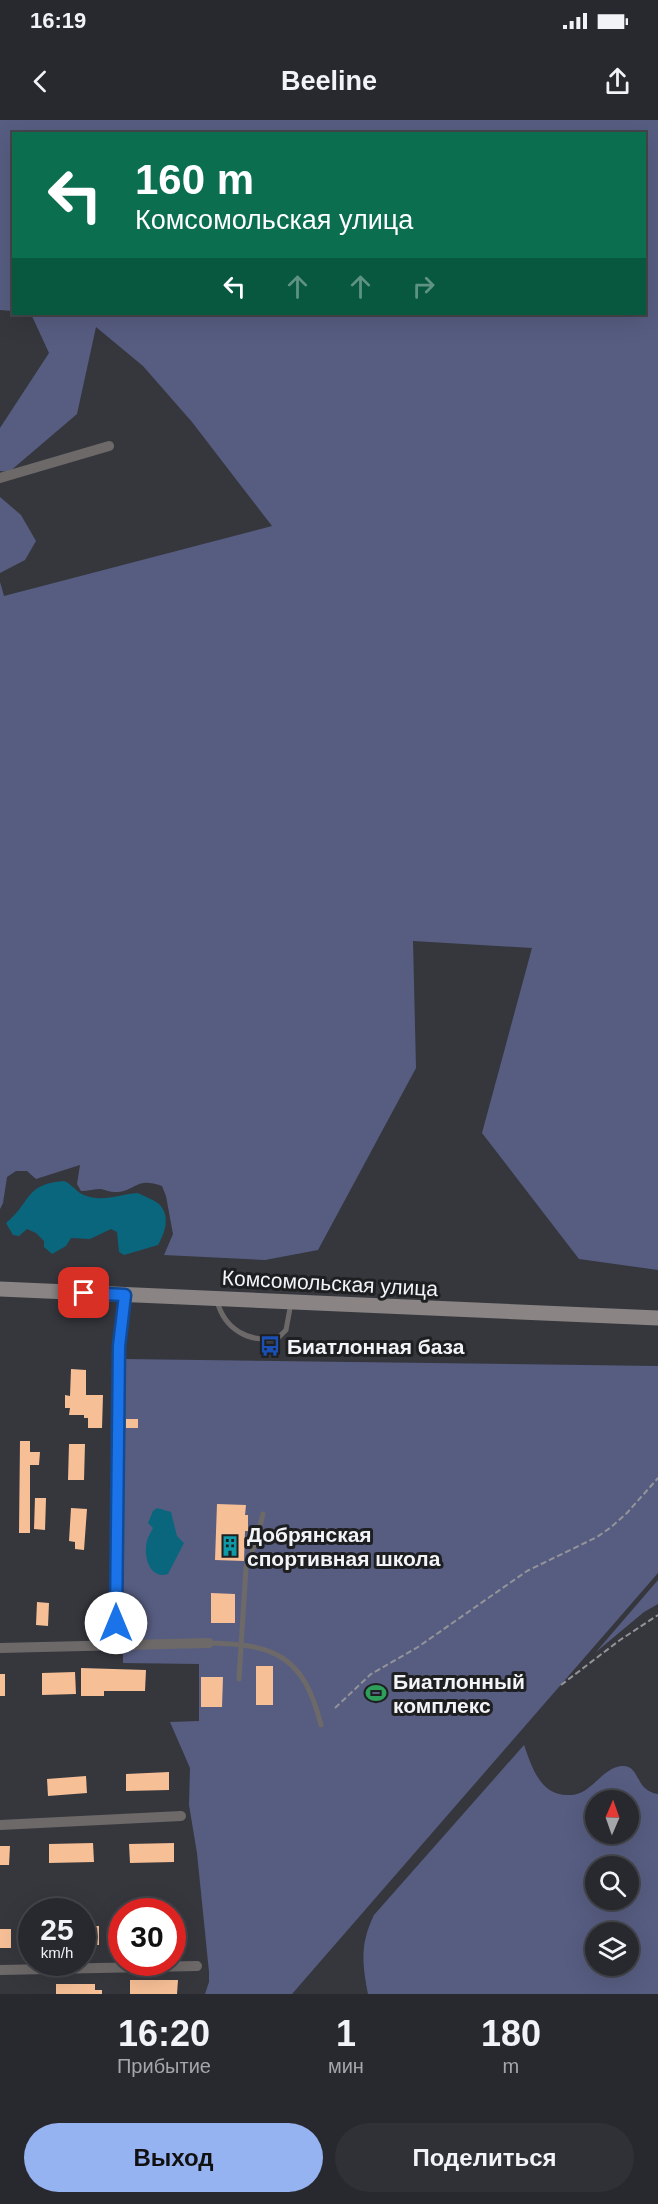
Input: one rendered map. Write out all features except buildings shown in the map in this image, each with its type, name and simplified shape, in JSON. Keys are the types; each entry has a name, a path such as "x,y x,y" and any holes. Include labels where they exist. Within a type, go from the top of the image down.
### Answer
{"main road":[{"name":"Комсомольская улица","path":"0,1290 658,1318"}],"street":[{"path":"0,478 109,446"},
{"path":"116,1644 119,1346 125,1295"},
{"path":"0,1648 209,1643"},
{"path":"0,1825 181,1816"},
{"path":"0,1970 197,1966"}],"lane":[{"path":"216,1299 222,1315 232,1328 251,1339 270,1340 277,1339 286,1330 291,1302"},
{"path":"239,1680 246,1568 263,1514"},
{"path":"209,1643 242,1644 260,1647 276,1654 289,1664 309,1689 321,1725"}],"path":[{"path":"335,1708 371,1674 418,1647 527,1570 597,1538 627,1513 658,1478"},
{"path":"561,1685 620,1640 658,1615"}],"shaded area":[{"path":"0,120 658,120 658,1270 579,1259 482,1133 532,948 413,941 416,1068 318,1250 265,1260 164,1255 173,1234 162,1186 146,1183 122,1191 113,1192 101,1189 81,1191 77,1184 80,1165 36,1179 27,1171 16,1171 7,1177 0,1209 0,582 4,596 272,526 192,422 143,366 96,327 77,414 9,472 0,471 0,428 49,353 31,315 646,315 646,132 12,132 12,311 0,310"},
{"path":"0,497 21,515 36,541 25,560 0,573"},
{"path":"64,1181 81,1194 91,1197 104,1198 138,1193 159,1204 166,1219 165,1230 158,1245 124,1255 119,1252 117,1232 111,1229 90,1239 71,1238 66,1246 52,1254 44,1247 44,1241 36,1233 27,1229 19,1236 13,1235 6,1223 29,1196 42,1186"},
{"name":"Биатлонный комплекс","path":"124,1359 658,1366 658,1573 292,1994 205,1994 209,1972 197,1853 189,1805 190,1768 170,1722 199,1721 199,1664 123,1663"},
{"path":"157,1508 171,1512 177,1536 184,1543 168,1574 161,1575 152,1570 146,1553 147,1539 153,1528 148,1523 153,1511"},
{"path":"658,1580 658,1604 644,1612 596,1652"},
{"path":"524,1745 534,1771 551,1791 572,1795 585,1790 585,1844 639,1844 639,1790 585,1790 607,1772 621,1766 632,1769 645,1788 658,1794 658,1994 368,1994 364,1973 364,1945 374,1915"}],"place":[{"name":"Биатлонная база","path":"270,1346"},
{"name":"Добрянская спортивная школа","path":"230,1546"},
{"name":"Биатлонный комплекс","path":"376,1693"}],"route":[{"path":"84,1293 125,1295 119,1346 116,1623"}]}
